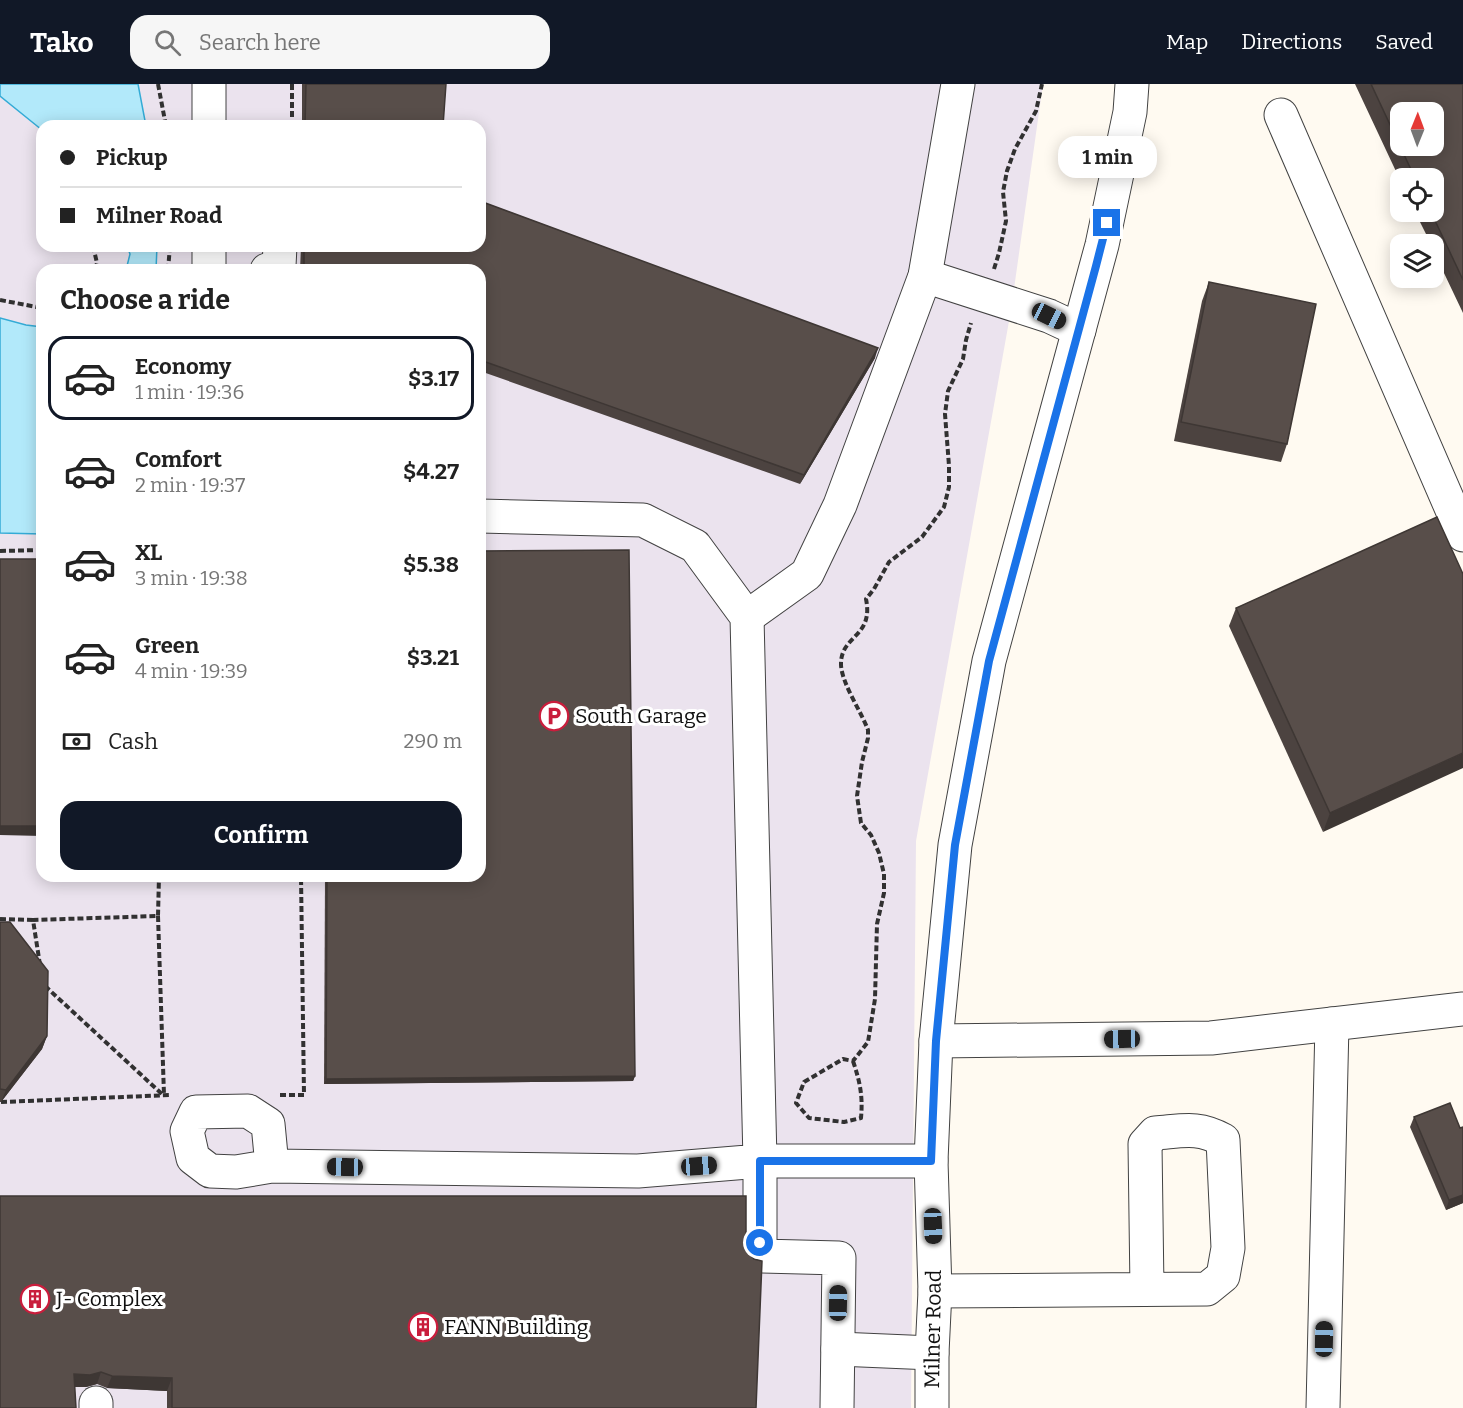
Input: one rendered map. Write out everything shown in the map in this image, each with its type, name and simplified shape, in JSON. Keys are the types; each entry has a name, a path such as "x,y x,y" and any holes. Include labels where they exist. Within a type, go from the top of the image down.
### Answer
{"street":[{"path":"209,84 209,120"},
{"path":"747,617 807,574 840,505 925,276 958,84"},
{"name":"Milner Road","path":"932,1408 934,1291 931,1161 936,1041 955,845 989,661 1105,234 1130,112 1132,84"},
{"path":"1281,114 1463,535"},
{"path":"925,276 1049,316 1079,330"},
{"path":"486,516 643,520 695,546 747,617 760,1161 760,1256 839,1258 837,1408"},
{"path":"936,1041 1211,1038 1463,1008"},
{"path":"1323,1408 1332,1024"},
{"path":"934,1291 1207,1289 1223,1276 1228,1248 1223,1140 1211,1133 1194,1129 1155,1133 1145,1144 1146,1289"},
{"path":"272,1166 638,1171 760,1161 931,1161"},
{"path":"838,1349 932,1353"}],"path":[{"path":"158,84 165,120"},
{"path":"292,84 292,120"},
{"path":"853,1061 868,1042 875,999 877,924 884,893 884,874 872,835 861,823 857,796 868,730 844,681 841,664 845,646 865,624 868,608 866,599 889,562 922,537 944,507 949,487 945,414 948,391 963,359 973,318 999,253 1006,221 1003,192 1007,171 1015,149 1036,111 1042,84"},
{"path":"0,300 36,307"},
{"path":"0,551 36,550"},
{"path":"159,882 164,1095"},
{"path":"269,1095 304,1095 301,882"},
{"path":"0,919 158,916"},
{"path":"33,920 42,974"},
{"path":"43,984 164,1095"},
{"path":"843,1059 853,1061 860,1079 863,1101 861,1118 844,1122 809,1118 796,1103 804,1082 843,1059"},
{"path":"1,1102 176,1095"}],"shaded area":[{"path":"0,84 1043,84 1011,310 916,841 911,1408 0,1408"}],"water":[{"path":"0,84 138,84 145,120 36,120 36,125 0,96"},
{"path":"129,252 157,252 156,264 128,264"},
{"path":"0,318 36,326 36,534 0,533"}],"building":[{"path":"306,84 446,84 443,120 305,120"},
{"path":"1371,84 1463,84 1463,280 1444,240 1444,234 1441,234 1436,222 1444,222 1444,168 1410,168 1405,156 1444,156 1444,102 1390,102 1390,125"},
{"path":"486,203 878,348 804,475 486,362 486,264 304,264 304,252 486,252"},
{"path":"1209,282 1316,304 1287,444 1181,422"},
{"path":"1437,517 1463,574 1463,753 1330,813 1236,608"},
{"name":"South Garage","path":"629,550 635,1076 326,1079 327,882 486,882 486,551"},
{"path":"0,559 36,559 36,826 0,826"},
{"path":"0,922 10,922 48,971 47,1036 6,1090 0,1089"},
{"path":"1450,1103 1460,1128 1463,1127 1463,1195 1449,1200 1414,1117"},
{"name":"FANN Building","path":"0,1196 746,1196 746,1244 754,1259 762,1261 756,1408 172,1408 172,1378 112,1376 101,1372 90,1375 74,1374 76,1408 0,1408"}],"place":[{"name":"South Garage","path":"554,716"},
{"name":"J- Complex","path":"35,1299"},
{"name":"FANN Building","path":"423,1327"}],"route":[{"path":"760,1243 760,1161 931,1161 936,1041 955,845 989,661 1107,223"}]}
